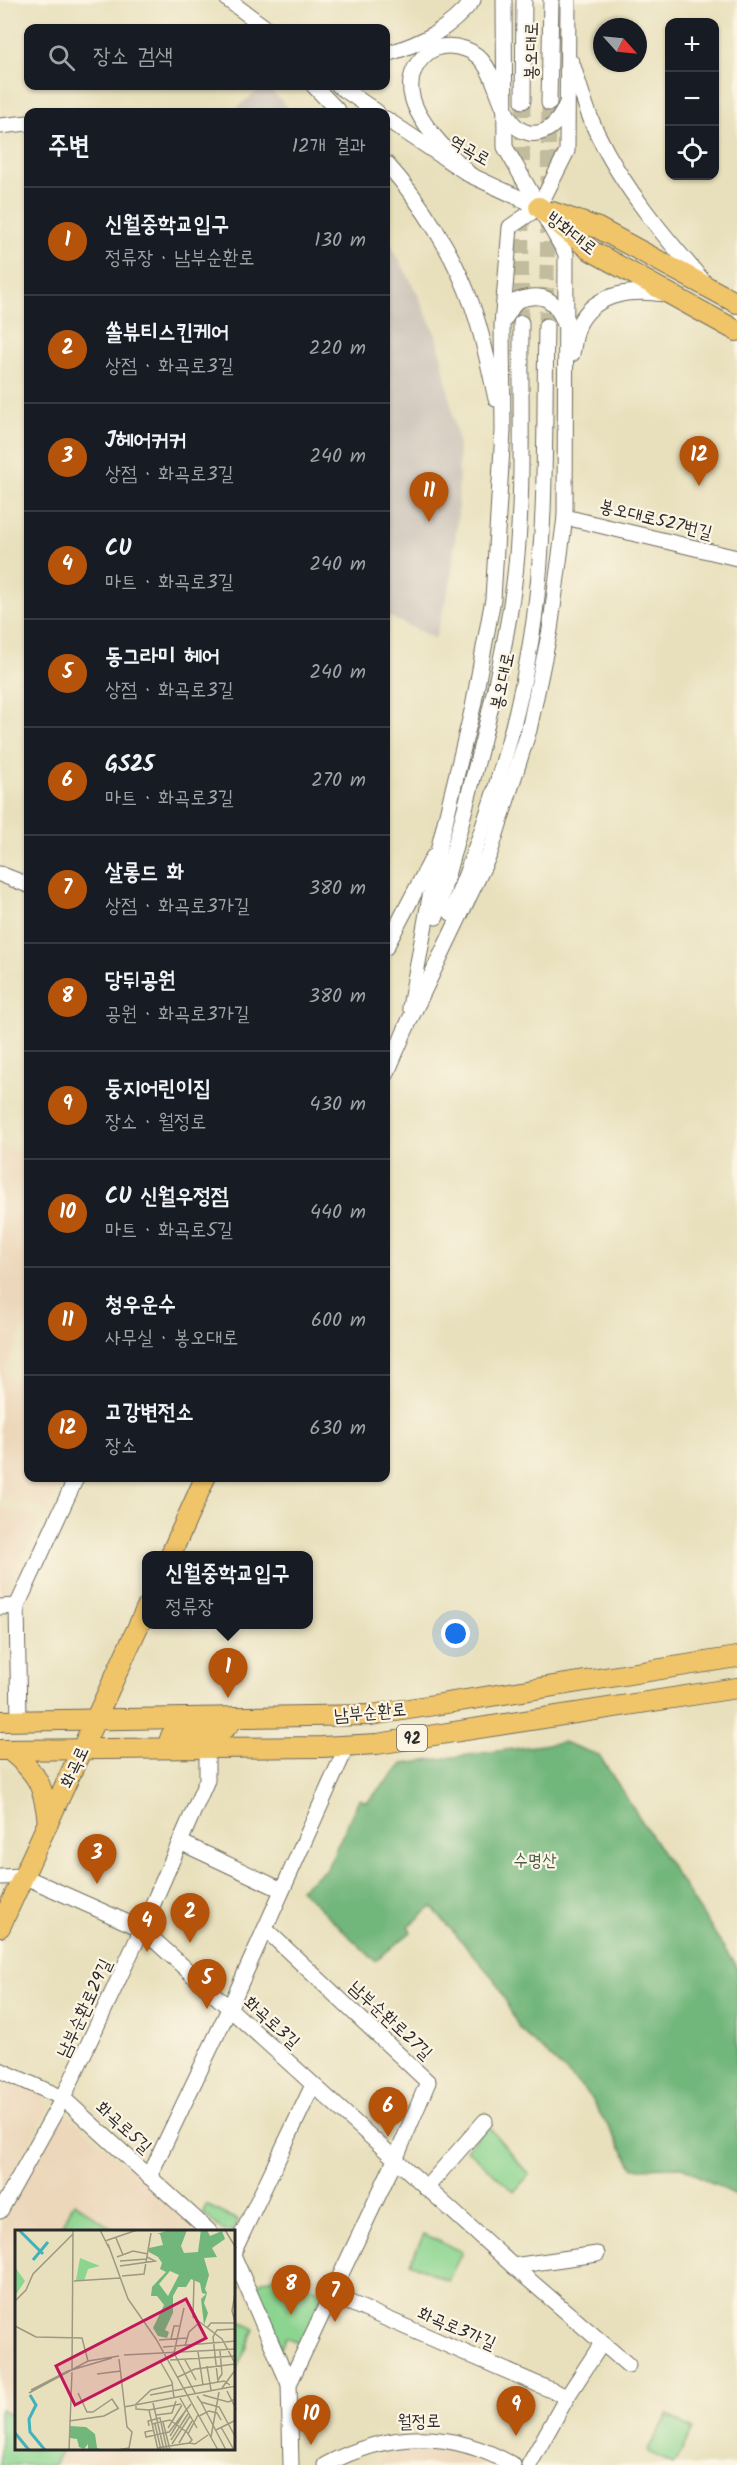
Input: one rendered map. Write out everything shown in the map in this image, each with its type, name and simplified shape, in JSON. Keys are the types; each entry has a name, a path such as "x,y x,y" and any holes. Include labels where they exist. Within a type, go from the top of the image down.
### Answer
{"main road":[{"name":"방화대로","path":"539,207 598,228 737,303"},
{"name":"방화대로","path":"539,207 590,250 737,331"},
{"path":"172,1551 203,1482"},
{"name":"화곡로","path":"0,1927 142,1618"},
{"name":"남부순환로","path":"10,1721 371,1715 737,1657"},
{"name":"남부순환로","path":"3,1747 83,1750 377,1744 737,1688"},
{"path":"173,1748 169,1742 171,1736 210,1734 223,1730 234,1717"},
{"path":"10,1721 21,1728 22,1735 3,1747 27,1764 42,1787 48,1823"}],"street":[{"path":"228,0 259,24"},
{"path":"390,53 411,47 438,33 462,14 473,0"},
{"path":"406,1028 490,853 529,730 550,630 565,517 566,254 505,147 504,0"},
{"name":"봉오대로","path":"523,101 524,0"},
{"name":"봉오대로","path":"549,103 551,0"},
{"path":"406,1028 439,847 472,707 493,599 503,431 502,325 510,227 539,207 567,151 568,0"},
{"path":"470,175 423,122 416,109 410,87 411,76 416,64 426,54 438,47 451,46 477,54 486,64 509,119 517,127 529,133 539,132 553,126 561,118 567,102"},
{"path":"568,50 596,132 613,164 673,246 710,289"},
{"path":"318,90 335,108"},
{"path":"345,90 371,108"},
{"name":"역곡로","path":"390,122 470,175 539,207"},
{"path":"0,126 24,123"},
{"path":"390,168 431,224 454,263 472,304 485,346 503,431"},
{"path":"567,375 580,323 590,311 621,293 642,291 668,294"},
{"path":"502,325 508,311 516,301 538,295 551,300 560,311 566,326"},
{"name":"봉오대로","path":"406,1028 501,668 513,588 520,508 521,323"},
{"name":"봉오대로","path":"390,1066 477,848 518,703 534,621 543,518 546,326"},
{"name":"봉오대로527번길","path":"565,517 737,558"},
{"path":"390,939 439,847"},
{"path":"0,874 24,883"},
{"path":"10,1721 17,1606 74,1482"},
{"path":"0,1606 17,1606"},
{"path":"149,2177 229,2009 347,1746"},
{"name":"남부순환로29길","path":"0,2211 63,2098 142,1929 207,1780 207,1748"},
{"path":"180,1842 282,1890"},
{"path":"0,1876 23,1876"},
{"name":"화곡로3길","path":"23,1876 142,1929 426,2188 628,2365"},
{"name":"남부순환로27길","path":"265,1929 428,2082 395,2160"},
{"name":"화곡로5길","path":"0,2070 63,2098 208,2230"},
{"path":"236,2247 313,2085"},
{"path":"426,2188 485,2121"},
{"path":"289,2384 395,2160"},
{"path":"513,2266 597,2254"},
{"path":"236,2262 289,2384 291,2465"},
{"name":"화곡로3가길","path":"332,2295 567,2397"},
{"path":"529,2465 567,2397 602,2343"},
{"name":"월정로","path":"325,2465 342,2456 376,2444 412,2437 442,2438 474,2447 513,2465"}],"shaded area":[{"path":"258,90 271,90 288,108 237,108"},
{"path":"390,242 418,295 438,340 459,445 458,512 451,581 435,639 390,617"},
{"path":"0,1146 24,1151 24,1327 4,1373 24,1383 24,1482 61,1482 47,1510 0,1497"},
{"path":"0,1507 41,1518 2,1596 0,1596"},
{"path":"0,2075 44,2095 48,2108 0,2195"},
{"path":"62,2116 70,2116 198,2230 15,2230 15,2450 154,2450 146,2465 0,2465 0,2226"},
{"path":"405,2448 445,2448 492,2465 379,2465 383,2455"}],"green space":[{"name":"수명산","path":"563,1742 599,1755 737,1968 737,2196 682,2167 634,2168 586,2091 519,2028 494,1979 432,1907 408,1927 411,1932 375,1961 300,1889 327,1868 359,1799 367,1802 403,1764"},
{"path":"488,2126 529,2175 514,2192 467,2149"},
{"path":"74,2202 114,2230 60,2230"},
{"path":"206,2205 237,2220 233,2230 222,2230 203,2213"},
{"path":"424,2234 462,2252 448,2281 410,2263"},
{"path":"283,2274 326,2293 302,2344 286,2337 280,2350 255,2284"},
{"path":"236,2320 255,2329 236,2370"},
{"path":"0,2409 15,2416 15,2450 62,2450 54,2465 0,2465"},
{"path":"668,2415 693,2430 673,2465 647,2451"}],"tunnel":[{"path":"521,323 523,101"},
{"path":"548,191 549,103"},
{"path":"546,326 548,218"}],"place":[{"name":"고강변전소","path":"699,486"},
{"name":"청우운수","path":"429,522"},
{"name":"신월중학교입구","path":"228,1698"},
{"name":"J헤어커커","path":"97,1884"},
{"name":"쏠뷰티스킨케어","path":"190,1943"},
{"name":"CU","path":"147,1952"},
{"name":"동그라미 헤어","path":"207,2009"},
{"name":"GS25","path":"388,2137"},
{"name":"당뒤공원","path":"291,2315"},
{"name":"살롱드 화","path":"335,2322"},
{"name":"둥지어린이집","path":"516,2436"},
{"name":"CU 신월우정점","path":"311,2445"}]}
